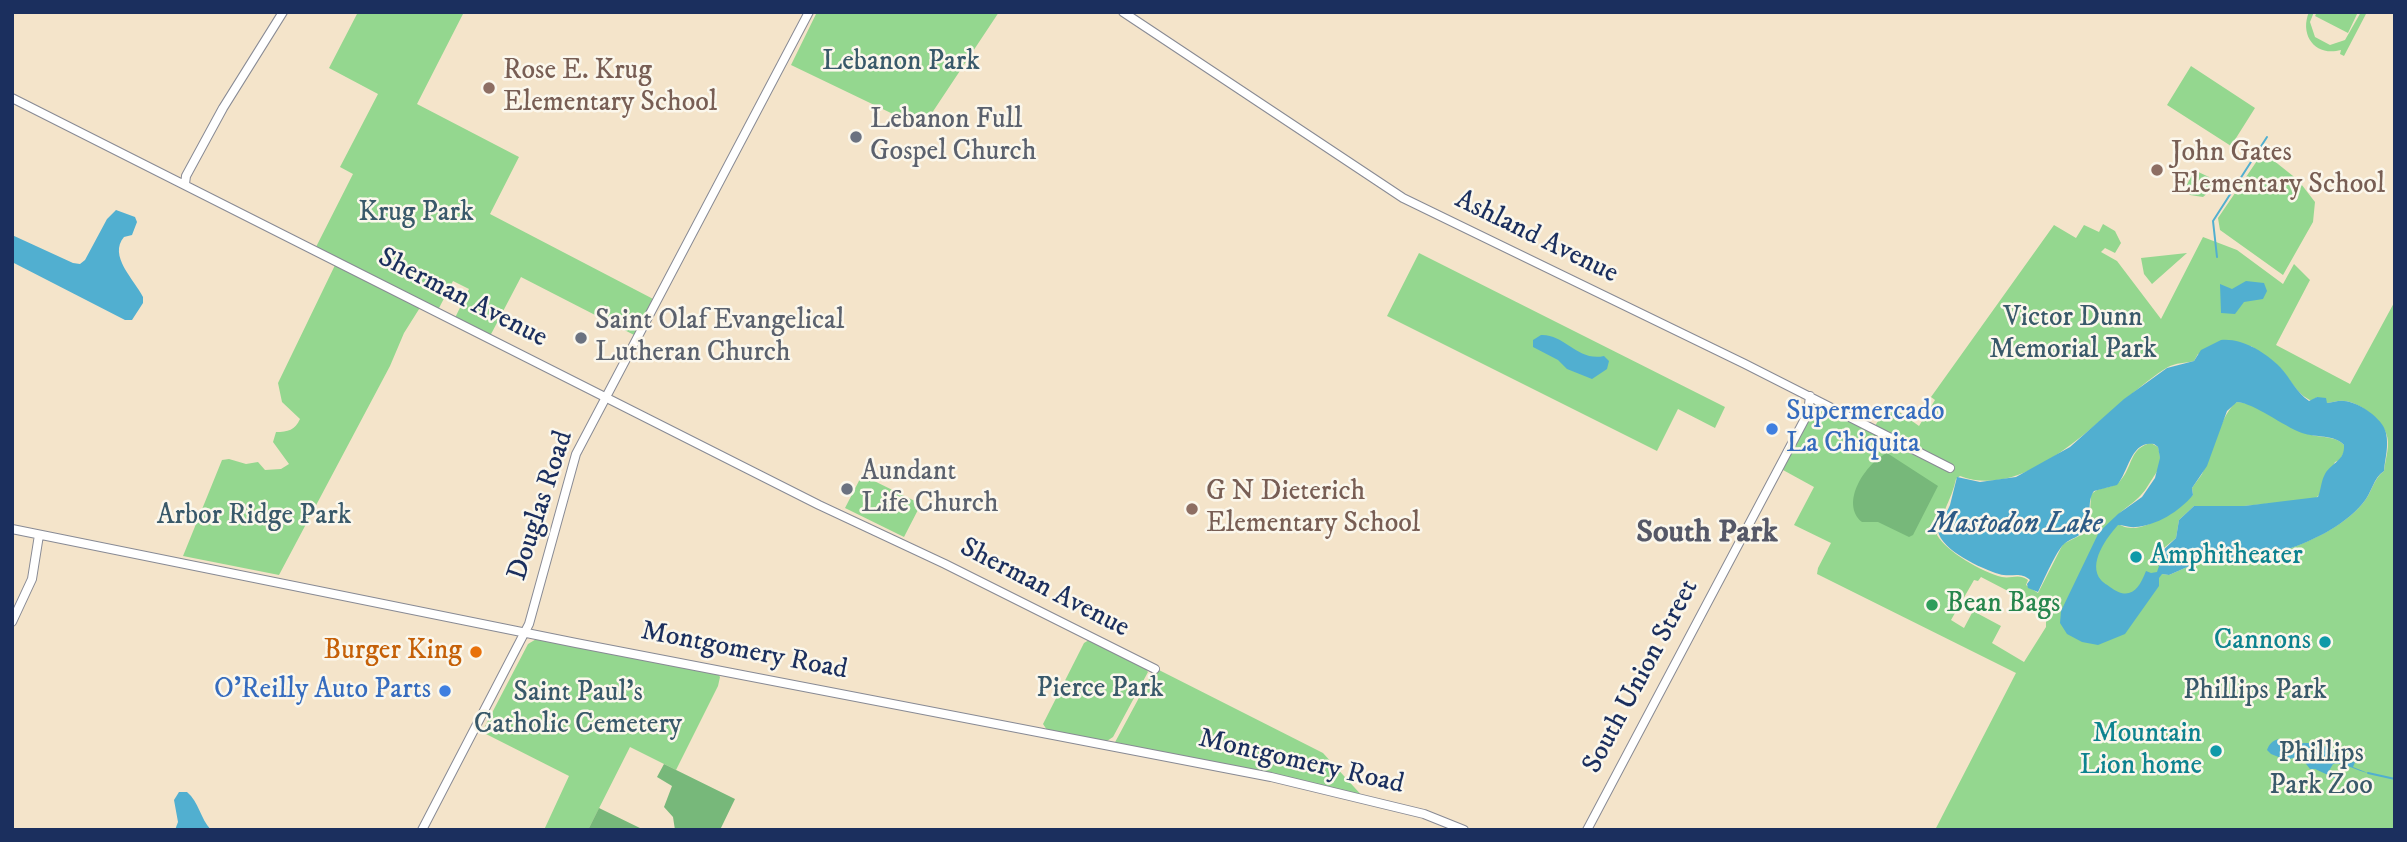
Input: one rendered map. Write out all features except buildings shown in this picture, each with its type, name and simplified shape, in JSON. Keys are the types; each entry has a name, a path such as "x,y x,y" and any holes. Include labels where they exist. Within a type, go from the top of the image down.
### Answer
{"street":[{"path":"185,184 186,176 223,108 283,12"},
{"name":"Douglas Road","path":"422,830 526,631 576,454 809,12"},
{"name":"Ashland Avenue","path":"1123,12 1403,198 1810,396 1950,468"},
{"name":"Sherman Avenue","path":"12,98 606,398 1154,669"},
{"name":"South Union Street","path":"1587,830 1808,413 1810,396"},
{"name":"Montgomery Road","path":"12,529 1271,777 1402,808 1464,830"},
{"path":"12,622 32,579 39,535"}],"green space":[{"name":"Krug Park","path":"358,12 464,12 417,104 519,157 490,214 657,301 638,337 521,277 489,338 454,320 469,289 453,281 438,310 316,247 353,174 340,167 378,94 329,68"},
{"name":"Lebanon Park","path":"817,12 999,12 924,125 918,126 791,65"},
{"path":"2309,12 2314,12 2310,22 2315,37 2330,45 2345,40 2361,12 2367,12 2344,56 2340,54 2341,50 2324,50 2312,43 2306,29"},
{"path":"2317,12 2358,12 2348,33 2315,16"},
{"path":"2191,66 2255,108 2231,146 2167,105"},
{"path":"2263,152 2298,180 2315,202 2313,222 2283,275 2220,230 2218,218"},
{"path":"2194,170 2209,177 2211,183 2203,197 2184,191"},
{"name":"Phillips Park","path":"2103,224 2115,231 2121,243 2115,253 2105,248 2101,252 2117,261 2161,319 2203,237 2237,250 2283,284 2294,264 2310,280 2276,345 2350,384 2395,301 2395,830 1935,830 2016,673 1817,574 1831,543 1794,525 1814,487 1780,466 1808,413 1810,396 1875,426 1888,404 1919,426 1935,400 1931,397 2054,225 2076,238 2084,225 2099,232","holes":["2251,346 2275,363 2306,398 2312,401 2317,397 2327,403 2342,401 2356,404 2374,417 2386,433 2388,447 2384,471 2363,503 2335,527 2279,552 2201,561 2169,575 2162,574 2159,570 2159,552 2176,538 2179,520 2194,506 2244,506 2315,499 2335,462 2340,460 2344,452 2344,445 2335,439 2308,434 2262,410 2237,402 2226,415 2202,474 2192,488 2193,495 2165,516 2144,526 2133,528 2113,520 2141,496 2159,467 2158,447 2151,443 2144,445 2135,454 2120,481 2091,495 2090,513 2085,529 2081,535 2063,544 2038,593 2026,585 2028,580 2024,578 2002,577 1975,566 1949,548 1937,535 1956,479 1960,476 1988,481 2016,476 2043,463 2070,445 2168,367 2194,361 2198,354","1981,577 2033,604 2046,614 2046,627 2024,662 1992,643 2001,626 1973,611 1964,628 1951,620 1974,580 1978,581"]},
{"path":"1419,253 1725,407 1715,428 1678,409 1657,451 1387,316"},
{"path":"2187,253 2152,284 2144,274 2141,258"},
{"name":"Arbor Ridge Park","path":"337,261 421,306 404,333 390,366 279,575 183,556 222,460 229,459 246,464 258,462 265,470 281,469 289,464 273,442 276,432 291,430 300,419 282,402 278,383"},
{"path":"1887,453 1938,486 1913,535 1909,537 1878,522 1862,522 1853,505 1854,494 1864,474"},
{"path":"862,475 921,504 904,537 845,508"},
{"name":"Saint Paul's Catholic Cemetery","path":"538,638 718,674 720,677 676,770 630,747 588,830 544,830 569,776 482,732 528,644"},
{"name":"Pierce Park","path":"1089,640 1148,672 1113,737 1107,741 1047,730 1043,724 1084,643"},
{"path":"1155,668 1323,753 1365,799 1113,746"},
{"path":"664,764 735,799 720,830 675,830 673,817 664,807 672,786 657,777"},
{"path":"599,808 644,830 588,830"}],"water":[{"path":"116,210 135,217 137,222 132,235 124,237 119,252 124,267 143,297 143,303 132,320 125,320 12,262 12,235 80,264 85,260 107,219"},
{"path":"2246,281 2264,283 2267,291 2263,299 2244,302 2235,314 2221,313 2220,284 2232,289"},
{"path":"1541,335 1557,339 1587,355 1604,356 1609,361 1607,369 1592,379 1567,369 1558,360 1533,347 1533,340"},
{"name":"Mastodon Lake","path":"2221,340 2245,344 2274,361 2309,401 2317,397 2326,398 2327,403 2350,402 2369,412 2380,422 2387,438 2384,471 2355,512 2325,533 2279,552 2201,561 2169,575 2162,574 2159,586 2125,634 2098,645 2082,642 2067,634 2060,623 2061,611 2099,532 2142,497 2155,478 2160,458 2158,447 2154,444 2146,444 2135,452 2117,485 2094,491 2086,528 2061,548 2038,592 2028,588 2030,580 2026,577 2003,575 1983,568 1946,545 1938,531 1950,505 1957,477 1980,482 2016,477 2070,447 2124,399 2167,368 2194,361 2201,350","holes":["2237,402 2244,403 2302,433 2330,438 2344,445 2342,455 2325,474 2318,497 2244,506 2194,506 2179,520 2176,538 2157,556 2157,572 2146,571 2137,588 2128,593 2117,591 2103,582 2097,574 2097,559 2114,530 2118,525 2135,527 2159,521 2188,501 2193,495 2192,488 2207,466 2227,411"]},
{"path":"2279,739 2295,743 2318,743 2347,762 2356,760 2353,767 2368,773 2342,764 2333,764 2329,771 2341,781 2310,769 2300,756 2286,760 2267,750"},
{"path":"179,792 187,792 191,796 211,830 175,830 178,822 174,800"}],"waterway":[{"path":"2217,257 2213,221 2267,137"},
{"path":"2368,773 2395,779"}],"place":[{"name":"Rose E. Krug Elementary School","path":"489,88"},
{"name":"Lebanon Full Gospel Church","path":"856,137"},
{"name":"John Gates Elementary School","path":"2157,170"},
{"name":"Saint Olaf Evangelical Lutheran Church","path":"581,338"},
{"name":"Supermercado La Chiquita","path":"1772,429"},
{"name":"Aundant Life Church","path":"847,489"},
{"name":"G N Dieterich Elementary School","path":"1192,509"},
{"name":"Amphitheater","path":"2136,557"},
{"name":"Bean Bags","path":"1932,605"},
{"name":"Cannons","path":"2325,642"},
{"name":"Burger King","path":"476,652"},
{"name":"O'Reilly Auto Parts","path":"445,691"},
{"name":"Mountain Lion home","path":"2216,751"}],"district":[{"name":"South Park","path":"1707,534"}],"park label":[{"name":"Victor Dunn Memorial Park","path":"2073,335"},
{"name":"Phillips Park Zoo","path":"2321,771"}]}
